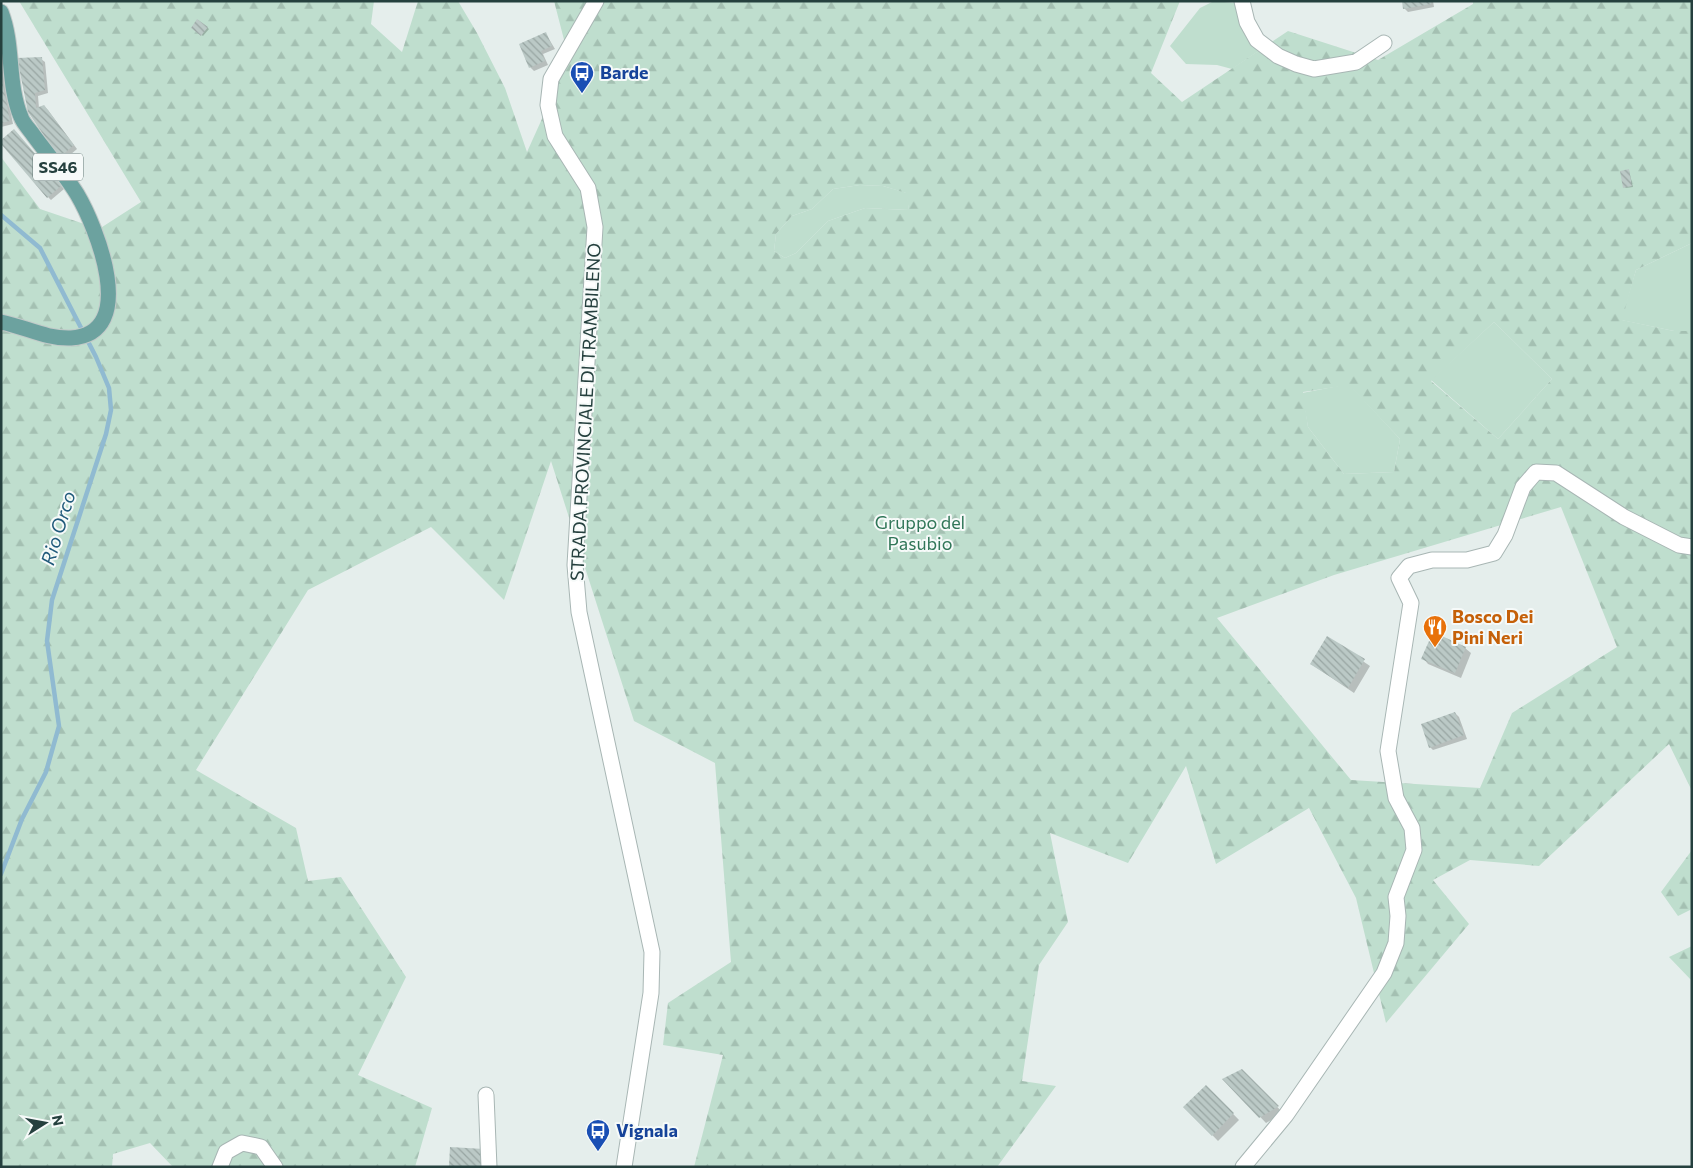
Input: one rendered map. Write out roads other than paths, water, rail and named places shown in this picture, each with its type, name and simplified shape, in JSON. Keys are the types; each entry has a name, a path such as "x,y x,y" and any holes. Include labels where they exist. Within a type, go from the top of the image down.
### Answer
{"main road":[{"name":"SS46","path":"1,12 7,27 15,94 21,118 61,170 91,218 108,290 108,309 102,324 88,333 73,338 49,338 1,322"}],"street":[{"name":"STRADA PROVINCIALE DI TRAMBILENO","path":"596,1 551,79 548,105 555,136 588,188 595,227 575,565 580,612 652,952 651,993 624,1167"},
{"path":"1242,1 1247,22 1257,40 1278,56 1296,64 1314,69 1356,62 1384,43"},
{"path":"1243,1167 1286,1115 1384,973 1396,942 1398,916 1396,897 1414,850 1412,828 1396,798 1388,751 1411,603 1399,578 1409,566 1432,560 1467,560 1494,553 1505,535 1523,487 1536,472 1556,473 1624,517 1678,545 1692,547"},
{"path":"486,1095 489,1167"},
{"path":"220,1167 226,1152 242,1143 261,1147 275,1167"}],"waterway":[{"name":"Rio Orco","path":"1,215 40,248 96,357 109,388 111,410 106,434 52,600 47,641 59,726 46,772 22,819 1,874"}],"place":[{"name":"Barde","path":"582,94"},
{"name":"Bosco Dei Pini Neri","path":"1435,648"},
{"name":"Vignala","path":"598,1152"}],"park label":[{"name":"Gruppo del Pasubio","path":"920,533"}]}
